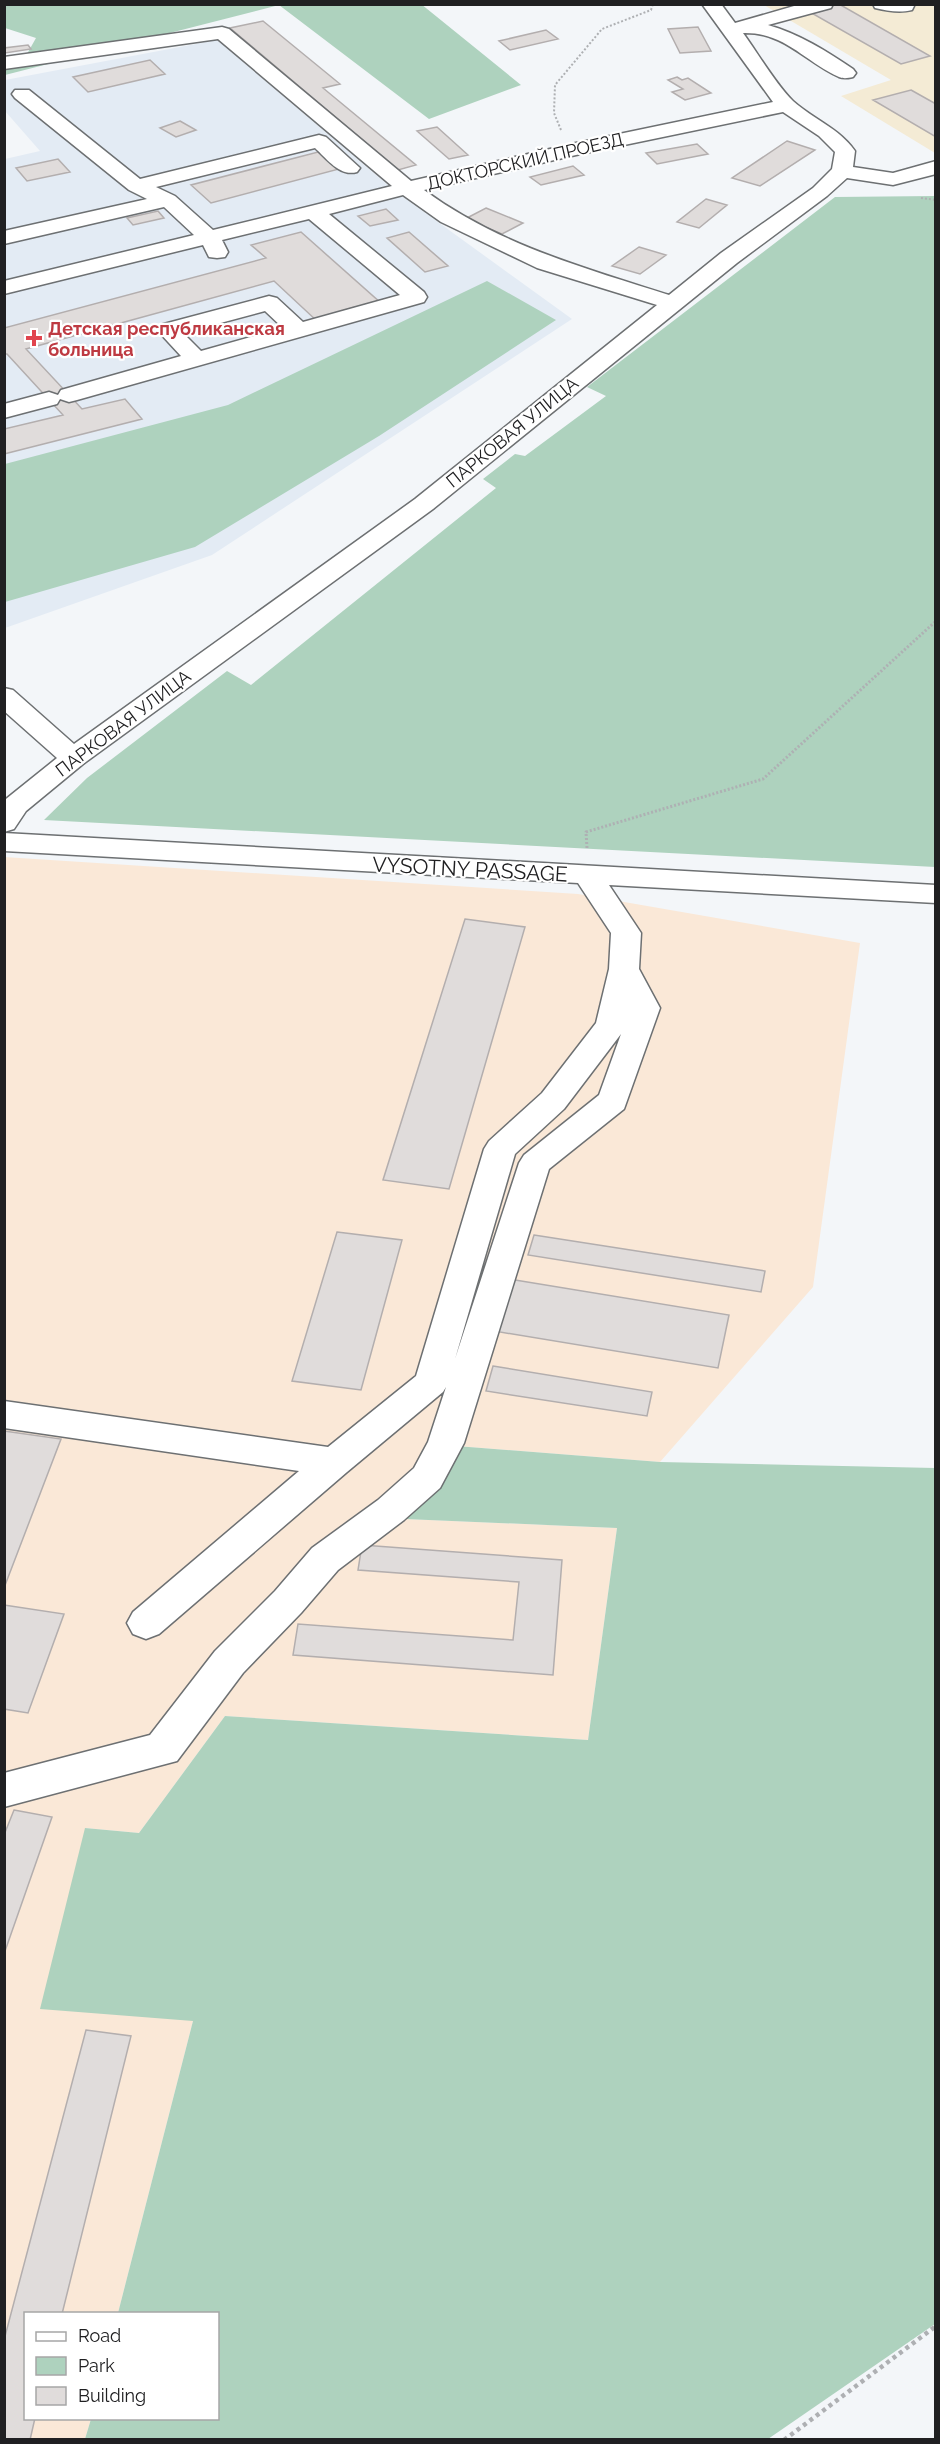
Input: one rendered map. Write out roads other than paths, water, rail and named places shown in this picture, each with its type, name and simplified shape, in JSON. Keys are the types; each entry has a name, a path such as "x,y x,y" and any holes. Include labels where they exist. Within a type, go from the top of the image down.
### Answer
{"street":[{"path":"711,4 739,27 786,105 826,132 845,151 842,171 893,179 936,167"},
{"path":"739,27 824,4"},
{"path":"882,4 905,6"},
{"path":"739,27 793,40 846,73"},
{"path":"4,63 222,33 407,188"},
{"path":"22,94 136,186 168,200 209,237 217,250 216,259"},
{"name":"ДОКТОРСКИЙ ПРОЕЗД","path":"407,188 570,150 786,105"},
{"path":"136,186 319,141 382,194"},
{"name":"ПАРКОВАЯ УЛИЦА","path":"4,823 16,805 73,758 424,504 729,258 820,192 842,171"},
{"path":"4,288 407,188"},
{"name":"ДОКТОРСКИЙ ПРОЕЗД","path":"407,188 448,218 545,263 672,303"},
{"path":"8,232 40,230 168,200"},
{"path":"4,411 416,297 313,212"},
{"path":"88,218 130,257"},
{"path":"40,230 81,269"},
{"path":"197,358 168,330 269,303 299,330"},
{"path":"4,696 73,758"},
{"name":"VYSOTNY PASSAGE","path":"4,842 936,894"},
{"path":"146,1623 334,1462 431,1383 500,1149 553,1101 611,1025 624,969 626,933 588,876"},
{"path":"4,1790 163,1749 229,1662 288,1602 325,1559 391,1510 427,1478 446,1443 535,1163 613,1101 645,1008 624,969"},
{"path":"4,1414 334,1462"}],"place":[{"name":"Детская республиканская больница","path":"34,338"}]}
